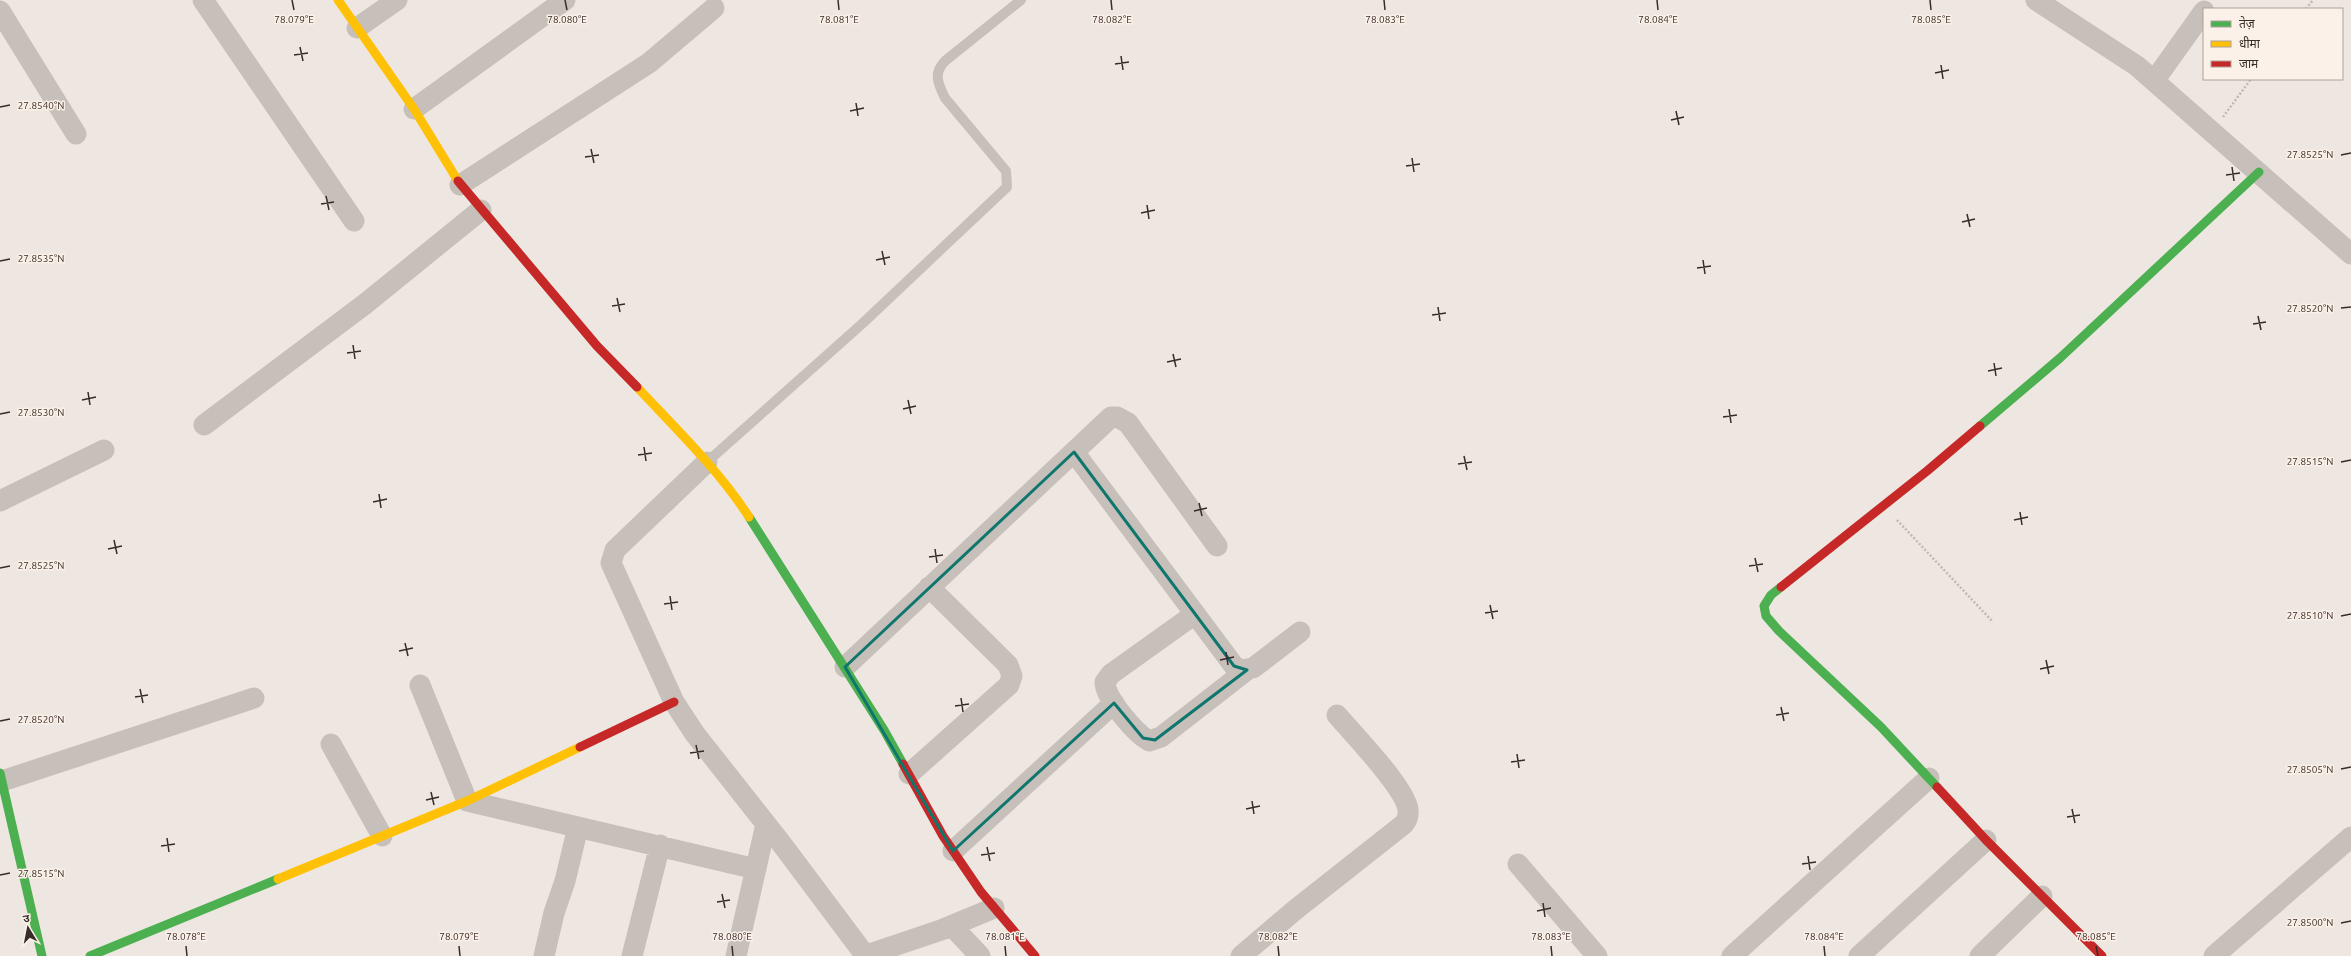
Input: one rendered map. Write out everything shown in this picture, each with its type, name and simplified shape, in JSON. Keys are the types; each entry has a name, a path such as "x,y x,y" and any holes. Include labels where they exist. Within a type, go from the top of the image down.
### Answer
{"street":[{"path":"204,0 354,222"},
{"path":"338,0 414,109 460,185 597,346 707,462 737,499 845,667 954,851 994,908 1035,956"},
{"path":"357,28 397,0"},
{"path":"414,109 565,0"},
{"path":"2036,0 2115,51 2154,81 2351,254"},
{"path":"460,185 649,63 714,8"},
{"path":"0,11 76,134"},
{"path":"2154,81 2203,13"},
{"path":"2102,956 1986,840 1881,727 1780,631 1764,611 1765,601 1884,505 2060,358 2259,172"},
{"path":"204,425 365,304 481,210"},
{"path":"845,667 1110,417 1123,419 1128,423 1217,546"},
{"path":"0,501 104,450"},
{"path":"1074,452 1234,666 1241,670 1247,670"},
{"path":"707,462 615,550 611,559 674,702 695,734 766,824 864,956 952,926 994,908"},
{"path":"909,774 1009,685 1012,676 1008,665 929,587"},
{"path":"1195,614 1108,677 1105,688 1114,704 1143,738 1149,741 1155,740 1300,632"},
{"path":"420,685 467,801"},
{"path":"42,956 1,777 254,698"},
{"path":"90,956 467,801 674,702"},
{"path":"954,851 1114,704"},
{"path":"1241,956 1295,910 1404,824 1408,818 1408,810 1401,792 1337,715"},
{"path":"331,744 382,836"},
{"path":"1732,956 1929,778"},
{"path":"467,801 660,845 756,869"},
{"path":"740,955 766,824"},
{"path":"544,956 554,913 565,881 578,827"},
{"path":"2214,956 2351,837"},
{"path":"1860,956 1986,840"},
{"path":"632,956 660,845"},
{"path":"1518,864 1597,956"},
{"path":"1980,956 2042,896"},
{"path":"952,926 980,956"}],"lane":[{"path":"707,462 863,323 1007,187 1006,171 945,98 938,86 937,74 944,60 1021,0"}],"path":[{"path":"2307,8 2313,0"},
{"path":"2212,131 2251,80"},
{"path":"1884,505 1993,622"}],"highlighted area":[{"path":"1074,452 1234,666 1247,670 1155,740 1143,738 1114,703 953,851 845,667"}],"traffic: fast":[{"path":"1980,426 2060,358 2259,172"},
{"path":"749,517 884,730 903,764"},
{"path":"1781,587 1771,595 1764,606 1766,616 1779,631 1881,727 1937,787"},
{"path":"0,773 42,956"},
{"path":"90,956 278,879"}],"traffic: slow":[{"path":"338,0 414,109 458,181"},
{"path":"637,387 724,482 749,517"},
{"path":"278,879 467,801 580,747"}],"traffic: jam":[{"path":"458,181 597,346 637,387"},
{"path":"1781,587 1927,471 1980,426"},
{"path":"580,747 674,702"},
{"path":"903,764 943,836 981,892 1035,956"},
{"path":"1937,787 1986,840 2102,956"}]}
